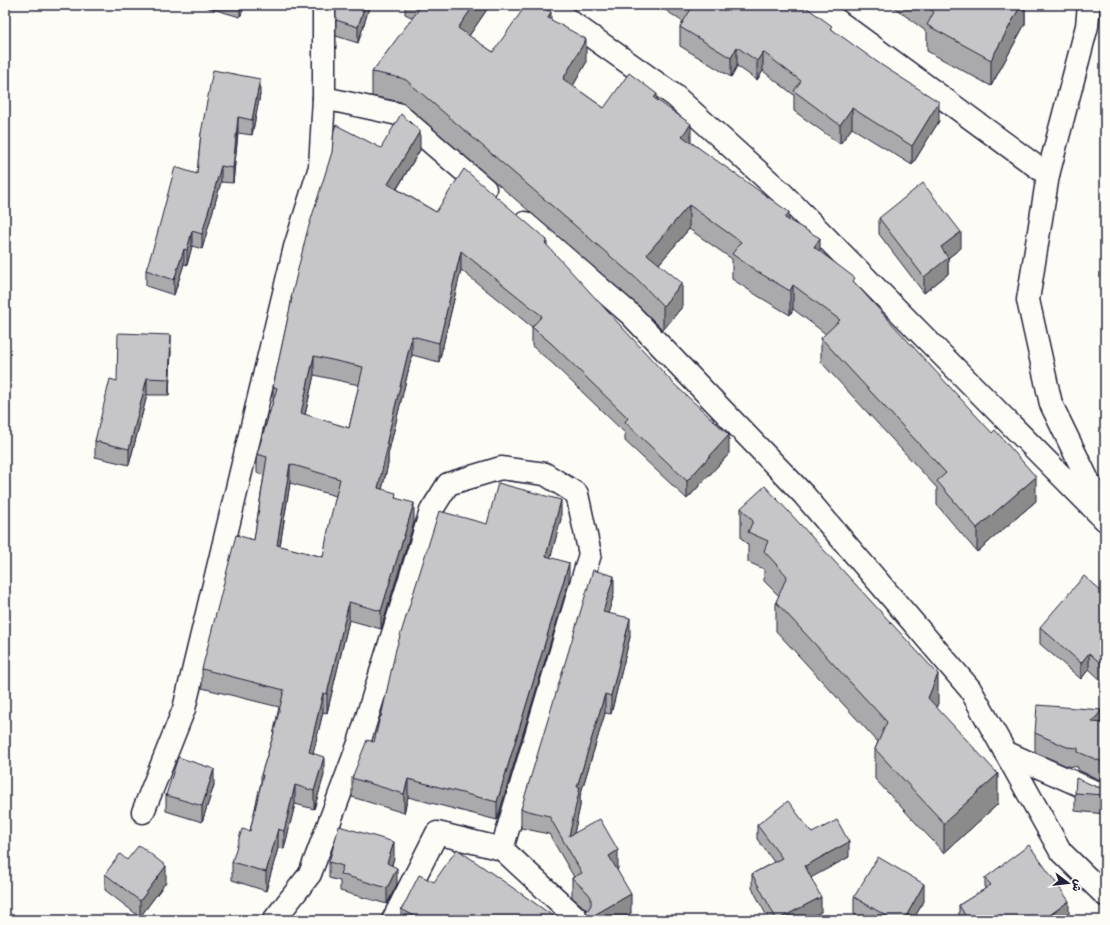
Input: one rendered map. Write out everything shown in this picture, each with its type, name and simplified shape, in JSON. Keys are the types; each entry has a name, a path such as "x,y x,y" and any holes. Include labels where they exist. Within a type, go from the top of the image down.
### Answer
{"street":[{"path":"143,812 184,709 295,247 320,167 324,98 324,5"},
{"path":"547,5 675,96 783,194 1105,520"},
{"path":"816,5 1048,175"},
{"path":"1089,5 1087,26 1048,175 1028,300 1051,404 1105,514"},
{"path":"324,98 398,114 630,314 804,495 970,689 1061,852 1105,895"},
{"path":"274,920 310,874 359,743 431,511 448,484 502,468 545,474 577,494 590,554 502,850"},
{"path":"1005,752 1105,795"},
{"path":"393,920 437,833 502,850 579,920"}],"building":[{"path":"336,5 365,5 358,27 336,20"},
{"path":"422,5 474,5 458,28 493,52 526,5 538,5 551,12 548,18 586,39 563,79 604,108 629,73 657,94 654,98 691,124 682,136 789,212 785,218 820,238 814,247 855,278 853,281 992,433 995,430 1036,477 977,528 937,481 946,473 821,338 840,320 793,285 790,291 732,254 741,242 689,205 647,254 682,283 663,306 638,280 406,80 372,72"},
{"path":"685,5 803,5 832,26 830,28 880,64 939,102 912,146 852,108 840,125 794,91 801,81 763,52 757,61 737,47 731,58 680,27 691,9"},
{"path":"925,5 1021,5 991,60 927,25 934,12"},
{"path":"213,70 260,79 252,120 238,117 233,168 221,166 202,234 192,231 187,250 184,249 174,280 146,270 175,167 197,174 201,133"},
{"path":"401,114 420,131 388,184 436,212 464,169 547,240 545,243 674,384 729,435 687,481 625,422 628,418 552,344 532,327 542,316 461,251 439,343 412,336 386,445 388,445 378,488 396,493 395,498 414,503 381,611 349,602 327,694 323,693 309,752 324,757 314,791 295,785 284,831 278,829 266,872 232,862 242,829 250,831 263,775 261,775 273,736 284,690 202,669 236,535 254,540 267,457 257,454 277,388 273,387 291,298 307,232 332,152 334,130 336,125 381,148","holes":["314,356 363,367 349,428 301,413","290,464 340,479 323,557 277,545"]},
{"path":"923,183 961,232 941,247 948,258 924,277 879,218"},
{"path":"118,333 171,335 169,379 147,378 129,449 95,441 110,379 117,381"},
{"path":"498,483 561,500 546,556 569,563 497,802 408,779 404,794 352,778 367,740 374,742 396,649 439,511 487,524"},
{"path":"765,486 938,674 928,698 998,774 944,823 875,749 887,722 776,602 787,576 764,551 768,541 748,532 753,521 741,508"},
{"path":"593,570 614,576 603,612 630,618 611,696 605,694 577,787 580,787 569,836 600,819 618,850 609,856 631,894 589,918 586,911 591,905 591,897 572,878 582,873 549,816 521,809"},
{"path":"1084,576 1105,595 1105,667 1089,653 1081,663 1040,627"},
{"path":"1037,705 1102,710 1092,722 1105,723 1105,763 1078,752 1078,748 1067,747 1035,733"},
{"path":"178,757 214,769 202,806 166,795"},
{"path":"1076,778 1097,787 1105,788 1105,795 1075,793"},
{"path":"788,801 812,833 837,820 849,842 805,866 821,897 777,920 752,874 782,858 757,825"},
{"path":"339,826 394,842 387,863 397,868 387,888 340,874 343,866 329,862"},
{"path":"139,845 166,866 140,901 105,874 120,854 127,860"},
{"path":"1029,845 1069,901 1043,920 968,920 959,905 991,885 985,878"},
{"path":"457,849 559,920 422,920 401,909 419,875 434,882"},
{"path":"878,857 924,884 904,920 893,920 854,897"}]}
